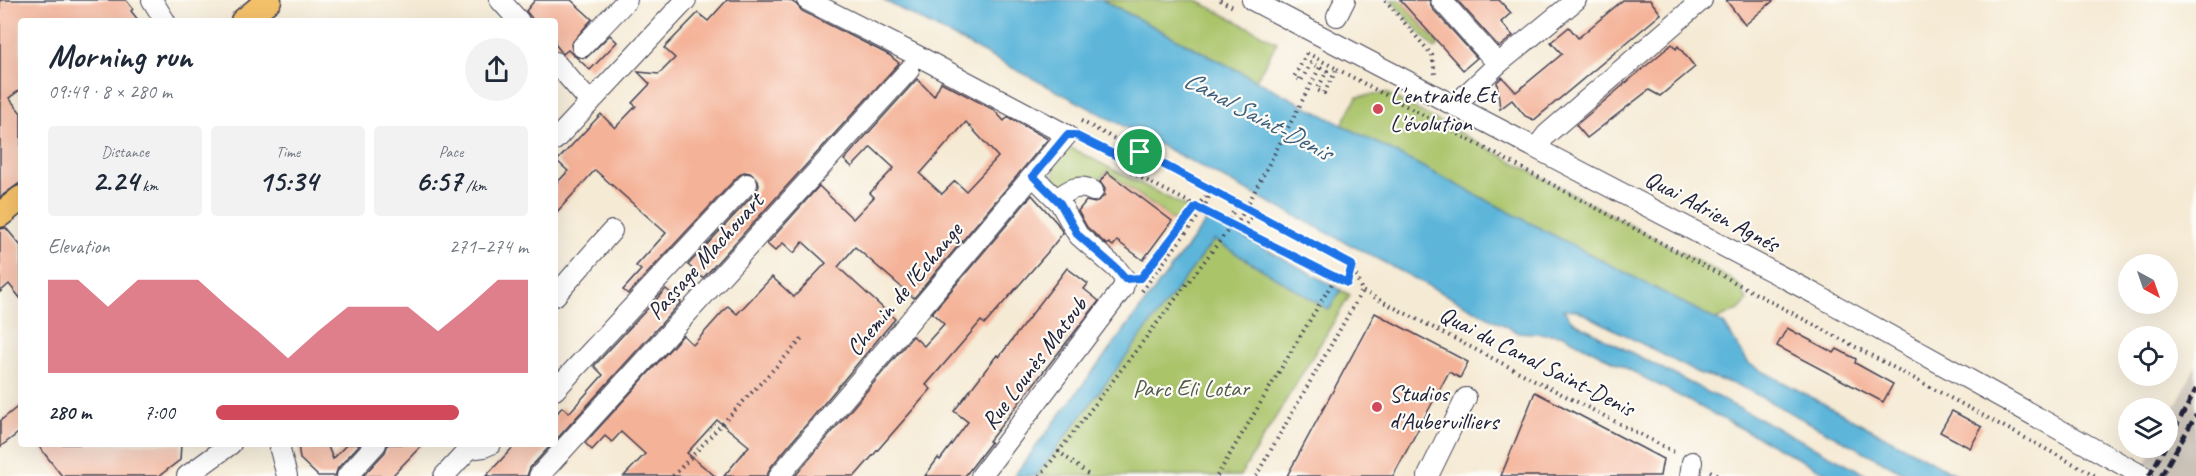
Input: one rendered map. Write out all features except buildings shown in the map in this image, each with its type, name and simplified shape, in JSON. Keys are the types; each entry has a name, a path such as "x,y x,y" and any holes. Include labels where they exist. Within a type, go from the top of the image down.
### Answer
{"main road":[{"path":"247,18 269,0"}],"street":[{"path":"152,0 163,18"},
{"path":"500,0 516,18"},
{"path":"582,47 627,0"},
{"path":"558,137 686,0"},
{"path":"807,0 1067,135"},
{"name":"Quai Adrien Agnés","path":"1251,0 1815,294 2143,476"},
{"path":"1441,0 1498,64"},
{"path":"1455,105 1498,64 1576,0"},
{"path":"1536,148 1546,134 1702,0"},
{"path":"558,65 591,102"},
{"name":"Passage Machouart","path":"539,476 909,70"},
{"name":"Chemin de l'Echange","path":"779,476 1067,135"},
{"path":"1033,176 1057,199 1078,235 1117,269 1125,279"},
{"path":"558,387 747,184"},
{"path":"1057,199 1077,187 1093,191"},
{"path":"558,293 612,231"},
{"name":"Rue Lounès Matoub","path":"981,476 1123,288 1125,279"},
{"path":"1428,476 1466,398"},
{"path":"187,476 227,447"},
{"path":"280,447 287,476"},
{"path":"347,476 373,447"},
{"path":"444,476 468,447"}],"path":[{"path":"1385,0 1432,55 1432,64 1439,87 1435,96"},
{"path":"1337,69 1324,93 1317,90 1327,71 1320,67 1311,63 1301,81 1294,77 1307,53 1337,69 2096,476"},
{"path":"1040,476 1234,225 1320,67"},
{"path":"1067,135 1075,135 1133,164"},
{"path":"1254,213 1244,230 1128,171 1140,152 1352,265 1362,291 1256,476"},
{"path":"1238,204 1228,221 1234,225 1347,283 1352,265"},
{"path":"1125,279 1141,278 1196,207"},
{"path":"1217,476 1335,278"},
{"name":"Quai du Canal Saint-Denis","path":"1362,291 1691,469 1719,476"},
{"path":"673,476 804,337"},
{"path":"1058,451 1090,476"}],"shaded area":[{"path":"2196,365 2196,476 2139,476 2148,458 2178,458 2178,400"}],"green space":[{"path":"1102,0 1196,0 1277,42 1256,80"},
{"path":"1391,0 1400,0 1439,45 1435,49"},
{"path":"1386,93 1734,281 1742,288 1747,301 1739,310 1716,320 1342,125 1357,97"},
{"path":"1069,147 1190,209 1178,224 1107,171 1095,186 1062,188 1054,179 1054,165"},
{"name":"Parc Eli Lotar","path":"1209,218 1350,295 1240,476 1014,476"}],"water":[{"name":"Canal Saint-Denis","path":"883,0 1102,0 1724,324 1749,364 1959,476 1910,476 1740,386 1698,373 1577,310 1563,309 1571,320 1607,340 1870,476 1832,476 1563,335 1517,332"},
{"path":"1209,218 1341,290 1329,310 1214,240 1036,476 1014,476"}],"railway":[{"path":"2178,423 2196,389"},
{"path":"2161,476 2196,415"},
{"path":"2149,476 2159,458"}],"place":[{"name":"L'entraide Et L'évolution","path":"1378,109"},
{"name":"Studios d'Aubervilliers","path":"1377,407"}],"route":[{"path":"1067,135 1075,135 1133,164 1140,152 1352,265 1347,283 1196,207 1141,278 1125,279 1117,269 1086,244 1078,235 1060,203 1033,176 1067,135"}]}
